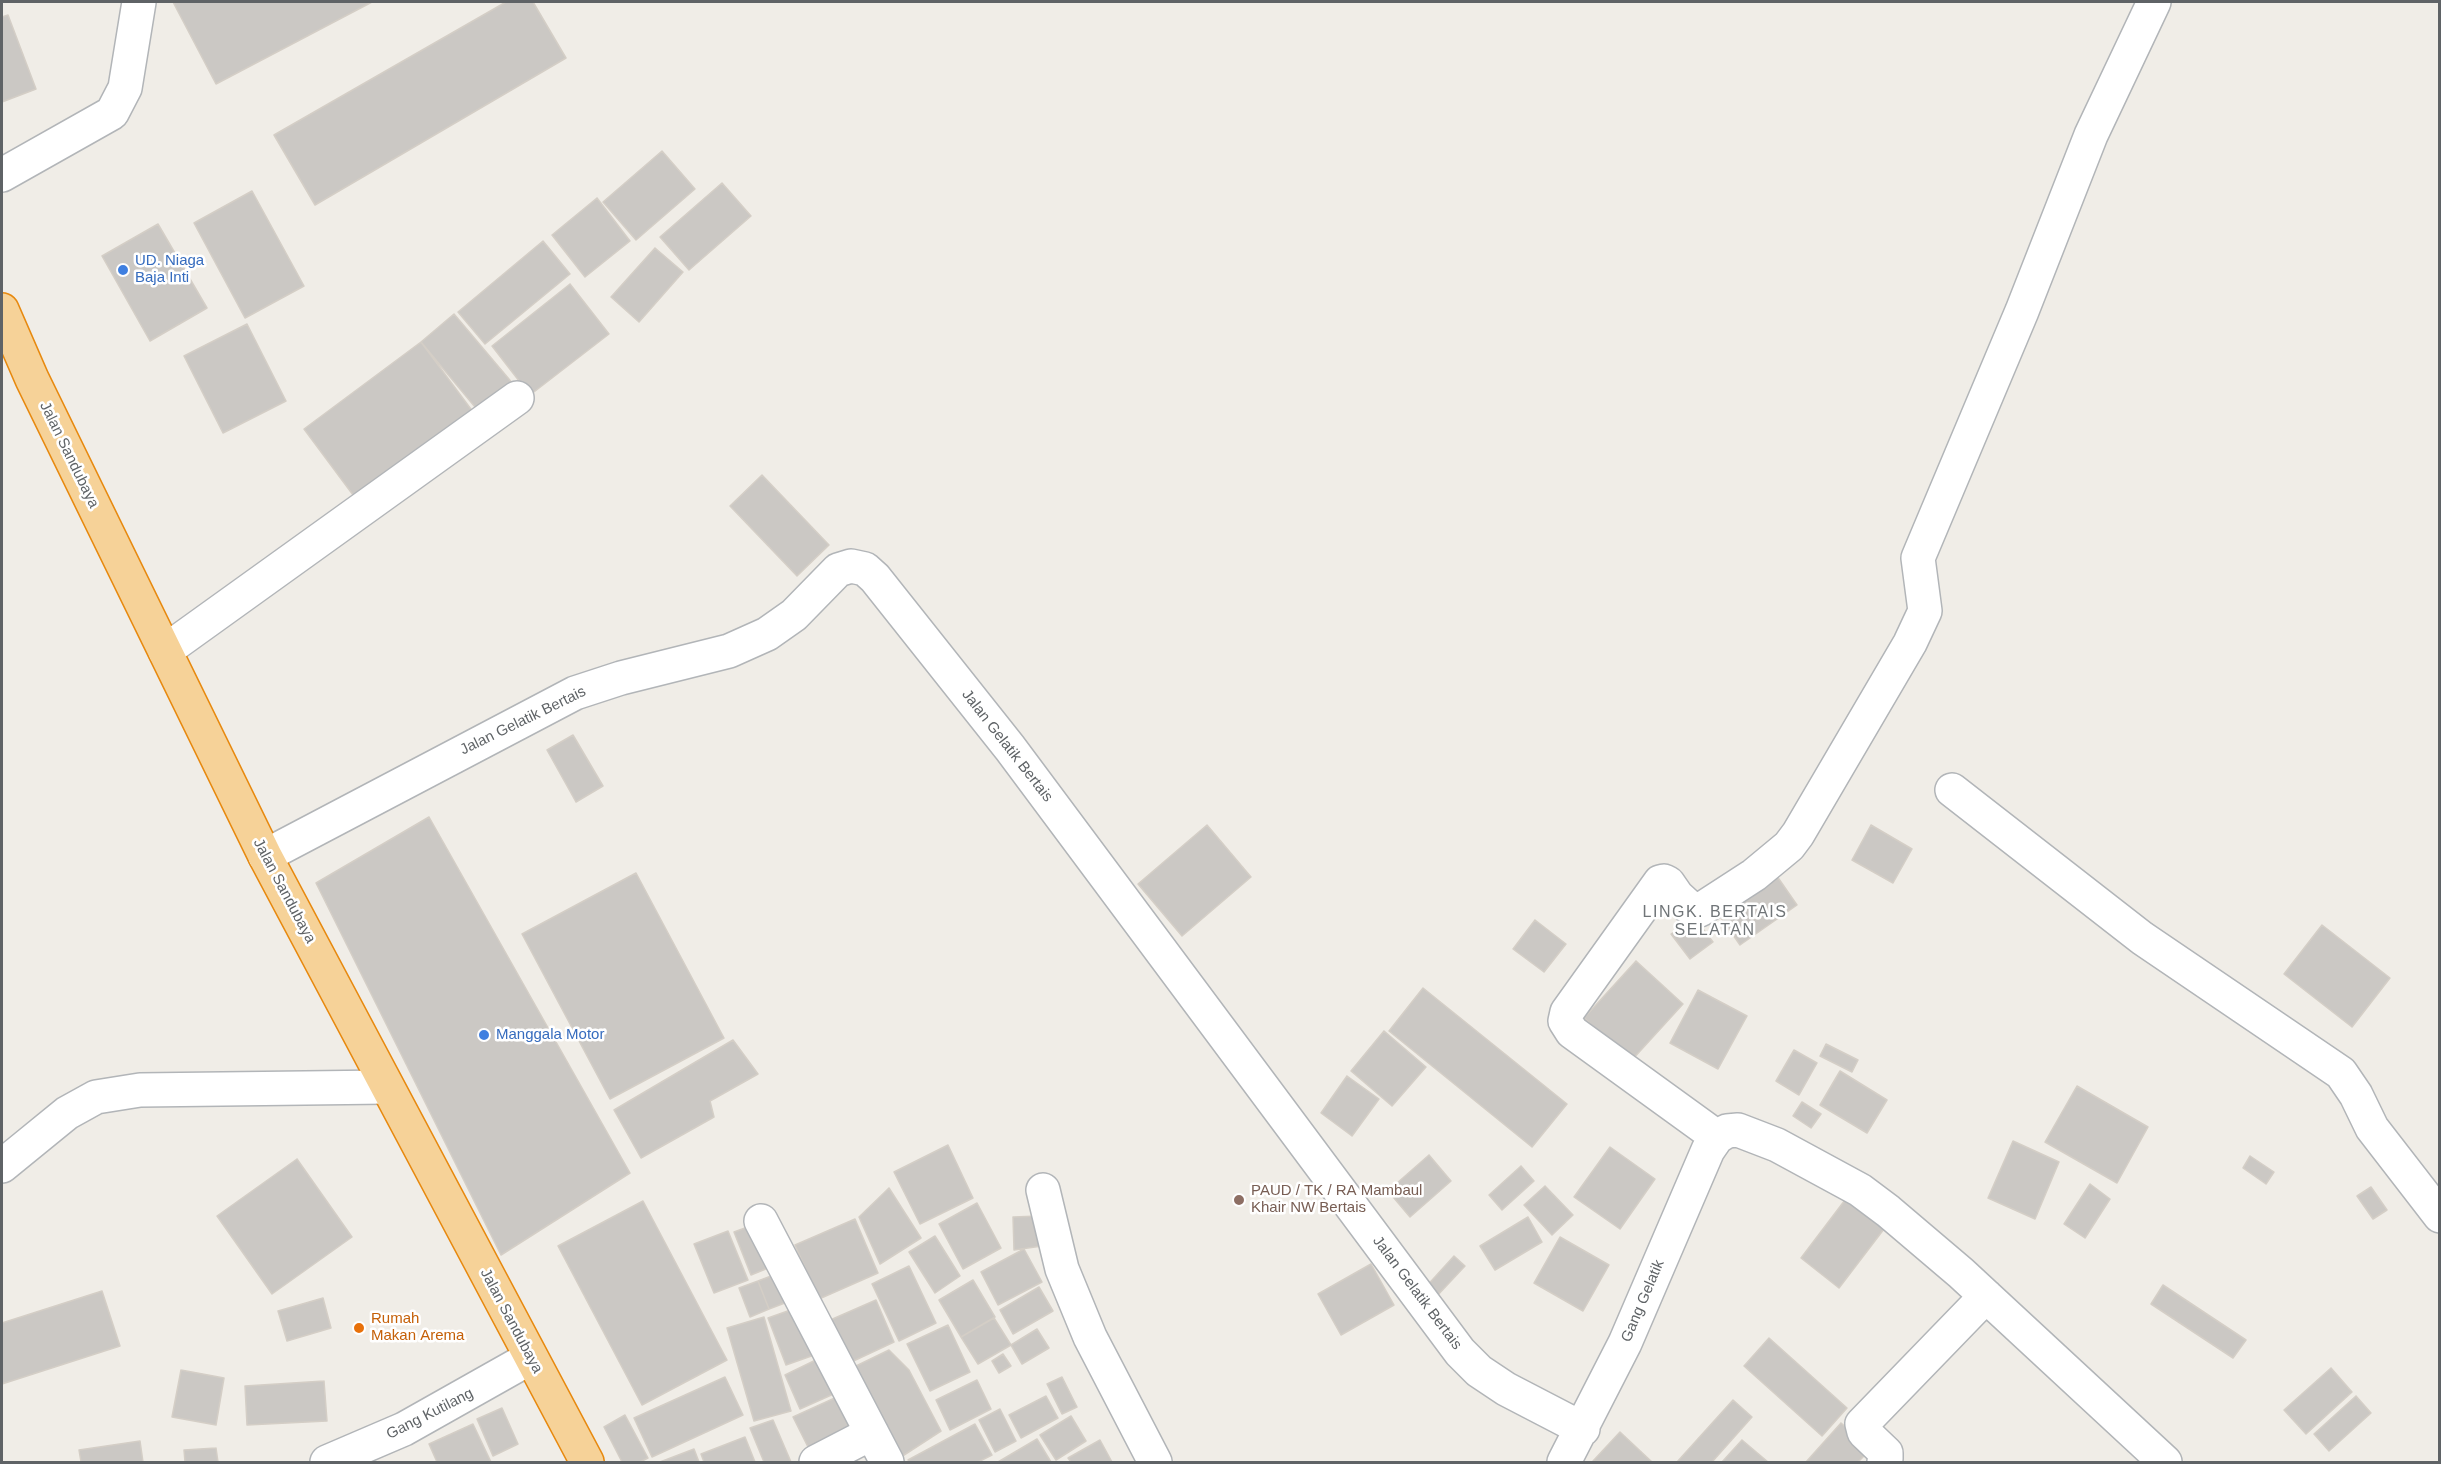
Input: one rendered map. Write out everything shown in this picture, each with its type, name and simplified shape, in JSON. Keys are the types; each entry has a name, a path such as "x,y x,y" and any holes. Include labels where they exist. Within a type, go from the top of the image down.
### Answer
{"highway":[{"name":"Jalan Sandubaya","path":"2,310 32,380 265,856 586,1462"}],"street":[{"path":"2,175 112,113 124,88 140,2"},
{"path":"2154,2 2091,135 2022,311 1918,558 1925,611 1910,643 1789,846 1754,875 1700,910 1689,907 1668,883 1660,882 1567,1012 1565,1021 1572,1032 1717,1137 1726,1131 1748,1132 1778,1144 1860,1190 1888,1211 1986,1296 2164,1462"},
{"path":"165,651 517,399"},
{"name":"Jalan Gelatik Bertais","path":"265,856 575,693 621,678 729,651 767,634 794,615 838,570 852,566 865,569 875,578 1010,748 1460,1352 1479,1371 1506,1389 1583,1429"},
{"path":"1952,790 2142,938 2341,1073 2356,1095 2372,1128 2439,1216"},
{"path":"2,1166 67,1113 96,1097 140,1090 387,1087"},
{"name":"Gang Gelatik","path":"1564,1462 1583,1429 1625,1343 1708,1150 1717,1137"},
{"path":"1043,1190 1062,1269 1090,1337 1155,1462"},
{"path":"761,1221 887,1462"},
{"path":"1884,1462 1887,1460 1886,1453 1864,1432 1862,1424 1986,1296"},
{"name":"Gang Kutilang","path":"327,1462 404,1429 530,1358"},
{"path":"816,1462 872,1433"}],"building":[{"path":"173,2 372,2 216,84"},
{"path":"506,2 533,2 566,58 315,205 274,135"},
{"path":"8,15 36,89 2,102 2,17"},
{"path":"662,151 695,189 636,240 603,202"},
{"path":"722,183 751,216 689,270 660,237"},
{"path":"252,191 304,286 245,318 194,223"},
{"path":"597,198 630,241 585,277 552,235"},
{"path":"158,224 207,308 150,341 102,256"},
{"path":"543,241 570,274 485,344 458,312"},
{"path":"655,248 683,272 639,322 611,297"},
{"path":"570,284 609,334 530,395 492,346"},
{"path":"454,314 514,385 480,413 421,342"},
{"path":"247,324 286,401 223,433 184,356"},
{"path":"421,342 479,420 362,507 304,429"},
{"path":"762,475 829,545 797,576 730,506"},
{"path":"573,735 603,786 576,802 547,750"},
{"path":"429,817 630,1173 501,1255 316,883"},
{"path":"1207,825 1251,877 1182,936 1138,884"},
{"path":"1871,825 1912,849 1893,883 1852,860"},
{"path":"1772,869 1797,905 1740,945 1715,909"},
{"path":"636,873 724,1038 610,1099 522,934"},
{"path":"1694,917 1713,942 1690,959 1671,934"},
{"path":"1535,920 1566,944 1544,972 1513,949"},
{"path":"2322,925 2390,978 2352,1027 2284,974"},
{"path":"1636,961 1683,1004 1631,1061 1584,1018"},
{"path":"1423,988 1567,1104 1532,1147 1389,1031"},
{"path":"1698,990 1747,1016 1718,1069 1670,1043"},
{"path":"1384,1031 1426,1067 1392,1106 1351,1071"},
{"path":"733,1040 758,1074 710,1101 714,1117 641,1158 614,1110"},
{"path":"1826,1044 1858,1060 1852,1072 1820,1056"},
{"path":"1794,1050 1817,1063 1799,1095 1776,1081"},
{"path":"1840,1071 1887,1100 1867,1133 1820,1105"},
{"path":"1347,1076 1379,1099 1352,1136 1321,1113"},
{"path":"2077,1086 2148,1127 2117,1183 2045,1142"},
{"path":"1802,1102 1821,1114 1811,1128 1793,1116"},
{"path":"2013,1141 2059,1162 2035,1219 1988,1198"},
{"path":"948,1145 973,1198 920,1224 894,1172"},
{"path":"1610,1147 1655,1179 1620,1229 1574,1197"},
{"path":"1429,1155 1451,1181 1410,1217 1388,1191"},
{"path":"2250,1156 2274,1172 2266,1184 2243,1168"},
{"path":"297,1159 352,1237 272,1294 217,1216"},
{"path":"1521,1166 1534,1181 1502,1210 1489,1195"},
{"path":"2090,1184 2110,1199 2085,1238 2064,1224"},
{"path":"1545,1186 1573,1215 1552,1235 1524,1205"},
{"path":"2371,1187 2387,1210 2373,1219 2357,1196"},
{"path":"889,1188 921,1238 880,1264 859,1217"},
{"path":"1845,1200 1884,1229 1839,1288 1801,1258"},
{"path":"643,1201 727,1360 642,1405 558,1246"},
{"path":"977,1203 1001,1248 963,1269 939,1224"},
{"path":"1039,1216 1042,1246 1014,1250 1013,1217"},
{"path":"1528,1217 1542,1242 1495,1270 1480,1246"},
{"path":"855,1219 878,1273 819,1299 795,1245"},
{"path":"756,1224 773,1266 751,1275 734,1232"},
{"path":"728,1231 748,1280 714,1293 694,1244"},
{"path":"935,1236 960,1276 935,1293 909,1252"},
{"path":"1560,1237 1609,1265 1583,1311 1534,1283"},
{"path":"1024,1249 1042,1282 998,1305 981,1272"},
{"path":"1454,1256 1465,1266 1435,1298 1424,1289"},
{"path":"1371,1264 1394,1305 1341,1335 1318,1294"},
{"path":"909,1266 936,1323 899,1341 872,1284"},
{"path":"779,1273 790,1301 769,1309 758,1281"},
{"path":"973,1280 995,1317 961,1337 939,1300"},
{"path":"758,1281 769,1309 750,1317 739,1288"},
{"path":"2163,1285 2246,1340 2233,1358 2151,1304"},
{"path":"1039,1287 1053,1311 1013,1334 1000,1310"},
{"path":"102,1291 120,1346 2,1384 2,1323"},
{"path":"323,1298 331,1328 287,1341 278,1311"},
{"path":"876,1300 894,1342 847,1364 828,1321"},
{"path":"799,1307 817,1354 786,1365 768,1318"},
{"path":"764,1317 791,1411 754,1421 727,1328"},
{"path":"994,1318 1011,1345 978,1364 961,1337"},
{"path":"948,1325 970,1372 930,1391 907,1344"},
{"path":"1037,1329 1049,1348 1022,1364 1011,1345"},
{"path":"1769,1338 1847,1408 1822,1436 1744,1366"},
{"path":"889,1350 909,1370 941,1431 901,1457 856,1366"},
{"path":"1003,1354 1011,1366 999,1373 992,1361"},
{"path":"822,1357 838,1392 800,1409 785,1375"},
{"path":"2331,1368 2352,1392 2306,1434 2284,1410"},
{"path":"181,1370 224,1378 216,1425 172,1417"},
{"path":"725,1377 743,1415 652,1457 634,1418"},
{"path":"1062,1377 1077,1407 1062,1414 1047,1384"},
{"path":"977,1380 991,1409 950,1430 936,1400"},
{"path":"324,1381 327,1421 247,1425 245,1386"},
{"path":"1046,1396 1058,1418 1021,1438 1009,1415"},
{"path":"2356,1396 2371,1413 2329,1451 2314,1434"},
{"path":"837,1397 855,1435 812,1455 793,1417"},
{"path":"1733,1400 1752,1417 1712,1462 1677,1462"},
{"path":"502,1408 518,1444 493,1456 477,1419"},
{"path":"1000,1409 1016,1441 995,1452 979,1420"},
{"path":"625,1415 648,1458 640,1462 622,1462 604,1427"},
{"path":"1071,1416 1086,1441 1056,1460 1040,1435"},
{"path":"773,1420 791,1462 764,1462 750,1428"},
{"path":"1841,1423 1871,1449 1858,1462 1806,1462"},
{"path":"473,1424 491,1462 437,1462 429,1444"},
{"path":"975,1424 992,1455 978,1462 910,1462 908,1460"},
{"path":"1620,1432 1652,1462 1593,1461"},
{"path":"745,1437 755,1462 704,1462 701,1454"},
{"path":"1037,1439 1051,1462 998,1462"},
{"path":"1100,1440 1112,1462 1071,1462 1068,1458"},
{"path":"1742,1440 1768,1462 1722,1462"},
{"path":"140,1441 143,1462 81,1462 79,1450"},
{"path":"216,1448 218,1462 185,1462 184,1450"},
{"path":"694,1449 699,1462 660,1462"}],"place":[{"name":"UD. Niaga Baja Inti","path":"123,270"},
{"name":"Manggala Motor","path":"484,1035"},
{"name":"PAUD / TK / RA Mambaul Khair NW Bertais","path":"1239,1200"},
{"name":"Rumah Makan Arema","path":"359,1328"}],"district":[{"name":"LINGK. BERTAIS SELATAN","path":"1715,922"}]}
